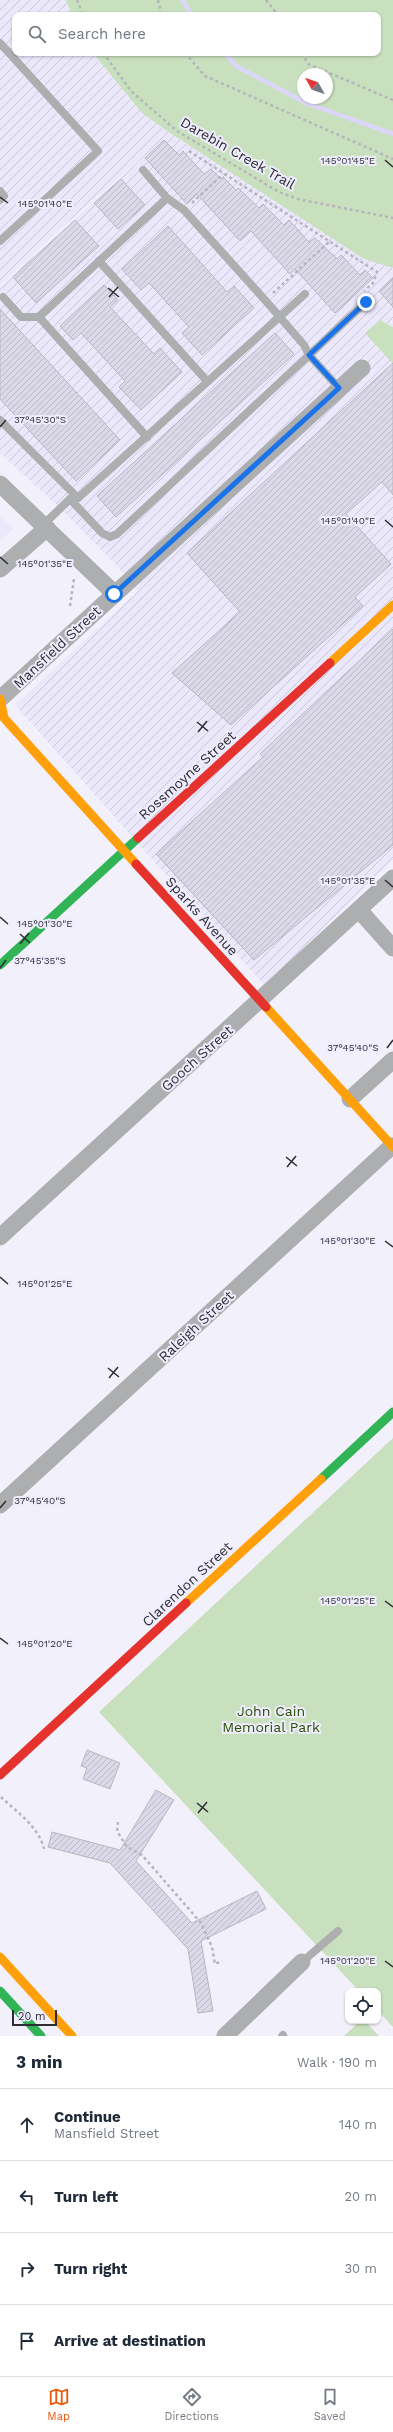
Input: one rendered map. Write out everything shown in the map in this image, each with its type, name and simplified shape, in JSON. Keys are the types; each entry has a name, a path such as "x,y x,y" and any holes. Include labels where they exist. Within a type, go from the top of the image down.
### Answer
{"street":[{"name":"Mansfield Street","path":"0,699 362,368"},
{"path":"0,484 114,594"},
{"path":"0,569 45,526"},
{"name":"Rossmoyne Street","path":"0,965 393,605"},
{"name":"Sparks Avenue","path":"0,699 4,718 124,852 393,1146"},
{"name":"Gooch Street","path":"0,1237 393,878"},
{"path":"359,910 393,948"},
{"path":"350,1099 393,1060"},
{"name":"Raleigh Street","path":"0,1505 393,1146"},
{"name":"Clarendon Street","path":"0,1775 393,1412"},
{"path":"0,1957 72,2036"},
{"path":"225,2036 302,1962"},
{"path":"0,1991 41,2036"}],"lane":[{"path":"0,43 98,151 0,241"},
{"path":"143,170 168,198 184,210 265,300 304,345 309,355 339,388"},
{"path":"0,192 4,196 0,200"},
{"path":"3,297 21,317 39,317 168,198"},
{"path":"99,261 207,381"},
{"path":"45,526 74,499 147,437 207,381 305,294"},
{"path":"0,420 74,499 102,533 110,537 117,534 366,302"},
{"path":"39,317 147,437"},
{"path":"302,1962 338,1931"}],"path":[{"path":"76,0 82,12"},
{"path":"158,0 161,12"},
{"path":"266,0 276,12"},
{"name":"Darebin Creek Trail","path":"105,56 132,92 177,131 279,192 298,199 393,218"},
{"path":"188,56 205,76 393,159"},
{"path":"304,56 308,64 393,100"},
{"path":"189,152 377,272 373,283 362,293"},
{"path":"184,210 223,174"},
{"path":"265,300 329,242"},
{"path":"70,606 74,578"},
{"path":"2,1798 33,1827 42,1840 44,1849"},
{"path":"118,1822 117,1831 127,1847 142,1855 201,1923 212,1947 216,1964 222,1961"}],"shaded area":[{"path":"0,0 66,0 71,12 12,12 12,56 96,56 170,133 364,259 393,268 393,327 380,320 393,364 393,860 265,986 15,705 138,591 115,564 60,508 0,453 0,287 149,152 69,221 0,285"},
{"path":"0,516 14,528 0,541"}],"green space":[{"path":"66,0 393,0 393,268 364,259 170,133 142,113 95,56 381,56 381,12 71,12"},
{"path":"380,320 393,327 393,364 365,333"},
{"name":"John Cain Memorial Park","path":"393,1438 393,2027 381,2014 381,1988 356,1988 99,1712"},
{"path":"357,2024 368,2024 379,2036 344,2036"}],"building":[{"path":"164,140 179,155 183,151 204,174 211,169 221,179 223,177 236,190 238,188 259,208 263,204 284,225 289,220 309,242 315,238 337,259 341,255 360,275 365,270 373,278 335,313 295,269 290,274 251,231 240,241 197,194 187,204 145,158"},
{"path":"121,179 145,205 118,229 94,203"},
{"path":"75,220 99,246 36,303 13,277"},
{"path":"168,226 227,292 234,286 254,308 202,355 182,333 189,327 149,283 141,290 122,269"},
{"path":"393,278 393,307 379,291"},
{"path":"104,285 118,300 110,307 154,354 160,348 182,372 141,410 119,387 125,381 81,333 73,340 60,326"},
{"path":"0,309 120,440 76,481 0,399"},
{"path":"275,333 294,354 116,517 97,496"},
{"path":"393,363 393,495 382,482 346,514 391,564 355,597 363,606 231,725 172,673 240,612 187,553"},
{"path":"393,629 393,845 254,960 156,854 263,757 260,754"},
{"path":"87,1750 120,1763 110,1789 83,1779 87,1768 81,1766"},
{"path":"156,1790 174,1800 136,1861 192,1923 257,1891 266,1909 201,1941 213,2011 198,2013 188,1949 110,1863 48,1847 52,1832 120,1850"}],"waterway":[{"path":"182,0 190,12"},
{"path":"228,56 236,66 306,103 393,134"}],"traffic: fast":[{"path":"0,965 138,838"},
{"path":"321,1479 393,1412"},
{"path":"0,1991 41,2036"}],"traffic: slow":[{"path":"330,663 393,605"},
{"path":"0,699 4,718 136,864"},
{"path":"266,1007 393,1147"},
{"path":"186,1603 321,1479"},
{"path":"0,1957 72,2036"}],"traffic: jam":[{"path":"138,838 330,663"},
{"path":"136,864 266,1007"},
{"path":"0,1775 186,1603"}],"route":[{"path":"114,594 339,388 309,355 318,344 366,302"}]}
